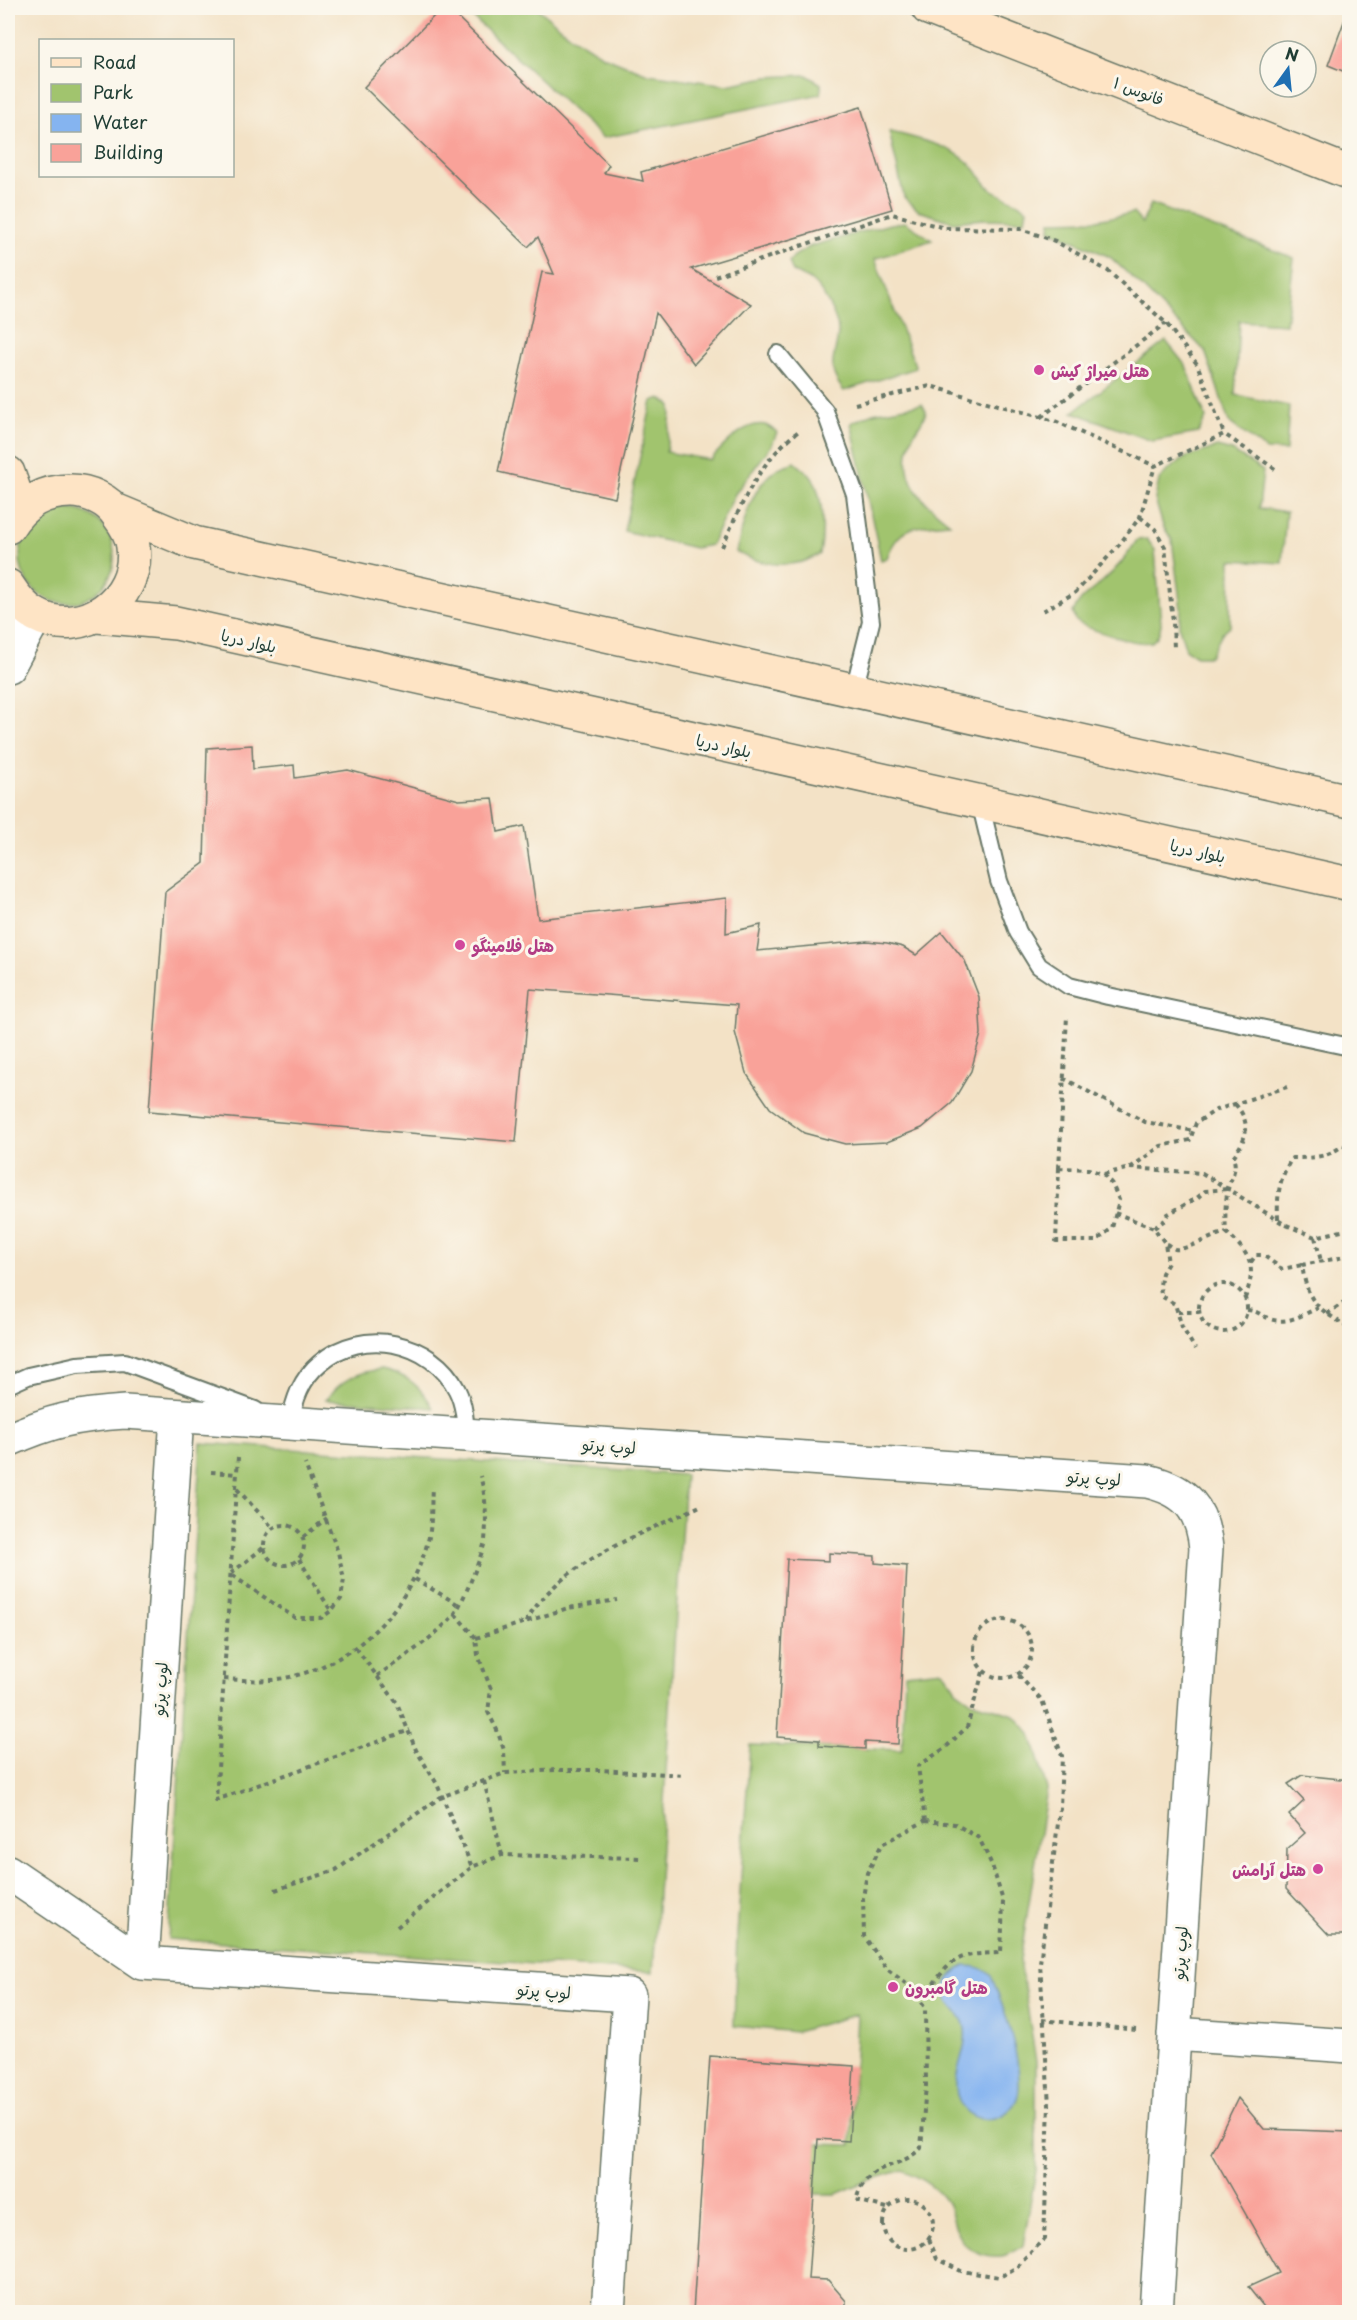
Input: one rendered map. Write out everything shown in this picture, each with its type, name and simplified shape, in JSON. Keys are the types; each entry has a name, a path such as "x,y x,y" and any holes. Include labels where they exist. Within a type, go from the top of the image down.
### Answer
{"main road":[{"name":"فانوس ۱","path":"928,8 1350,172"},
{"path":"8,473 14,518"},
{"path":"14,518 38,496 58,491 79,491 98,497 115,510 194,543 1350,801"},
{"path":"8,586 19,603 36,615 56,622 77,622 97,616 114,604 126,588 133,568 133,547 127,527 115,510"},
{"name":"بلوار دریا","path":"97,616 176,623 1350,884"}],"street":[{"path":"8,667 36,615"},
{"name":"لوپ پرتو","path":"8,1440 44,1424 84,1415 125,1412 1147,1481 1166,1485 1183,1495 1196,1510 1204,1528 1206,1548 1156,2313"},
{"name":"لوپ پرتو","path":"177,1416 142,1963 629,1995 608,2313"},
{"path":"8,1872 142,1963"},
{"path":"1174,2034 1350,2046"}],"lane":[{"path":"778,354 825,411 855,494 871,622 854,690"},
{"path":"980,802 999,881 1018,932 1039,966 1069,986 1350,1047"},
{"path":"8,1385 28,1376 77,1365 125,1362 290,1423 294,1401 304,1381 319,1363 339,1350 361,1343 383,1342 406,1346 427,1356 444,1372 457,1390 465,1413 466,1435"}],"path":[{"path":"715,276 892,214 945,228 1021,229 1055,241 1108,272 1167,323 1197,364 1224,434 1275,469"},
{"path":"1040,417 1167,323"},
{"path":"722,547 756,476 783,443 825,411 930,386 1055,421 1155,466"},
{"path":"1043,611 1076,592 1119,545 1140,517 1155,466 1224,434"},
{"path":"1140,517 1155,529 1165,547 1174,649"},
{"path":"1059,1168 1089,1169 1104,1175 1112,1184 1119,1200 1112,1228 1096,1241 1056,1241 1059,1168 1069,986"},
{"path":"1064,1078 1145,1122 1194,1131"},
{"path":"1130,1168 1161,1146 1190,1140 1197,1123 1216,1110 1287,1087"},
{"path":"1235,1104 1244,1114 1244,1141 1233,1157 1236,1165 1228,1188 1225,1212 1226,1232 1240,1244 1251,1262 1252,1279 1245,1298"},
{"path":"1278,1220 1277,1198 1282,1174 1292,1158 1317,1158 1330,1154 1342,1146 1350,1147"},
{"path":"1104,1175 1130,1168 1202,1173 1278,1220 1315,1237 1350,1229"},
{"path":"1154,1228 1168,1214 1205,1191 1228,1188"},
{"path":"1115,1213 1154,1228 1165,1244 1168,1263 1162,1273 1161,1296 1175,1304 1182,1327 1195,1349"},
{"path":"1165,1244 1176,1249 1226,1232"},
{"path":"1315,1237 1321,1261"},
{"path":"1251,1262 1256,1255 1263,1255 1282,1269 1350,1256"},
{"path":"1302,1265 1307,1292 1318,1308 1350,1329"},
{"path":"1216,1285 1227,1285 1238,1289 1245,1298 1247,1310 1244,1321 1235,1329 1224,1333 1213,1330 1203,1323 1199,1312 1200,1300 1206,1291 1216,1285"},
{"path":"1327,1314 1350,1298"},
{"path":"1247,1310 1259,1311 1266,1318 1282,1323 1318,1308"},
{"path":"1178,1312 1199,1312"},
{"path":"240,1420 216,1800 410,1730"},
{"path":"230,1574 295,1618 309,1620 321,1618 331,1611 341,1599 344,1579 327,1518 290,1423"},
{"path":"376,1676 421,1645 454,1614 470,1583 485,1541 484,1490 466,1435"},
{"path":"224,1679 270,1680 315,1670 356,1648 390,1617 415,1579 429,1535 432,1487"},
{"path":"236,1488 273,1528"},
{"path":"526,1622 535,1604 583,1563 702,1505"},
{"path":"303,1537 327,1518"},
{"path":"284,1525 295,1528 303,1537 304,1548 299,1559 289,1564 277,1564 268,1558 263,1548 265,1536 273,1528 284,1525"},
{"path":"230,1574 263,1548"},
{"path":"299,1559 331,1611"},
{"path":"415,1579 459,1605"},
{"path":"476,1638 568,1608 617,1600"},
{"path":"454,1614 476,1638 478,1655 490,1689 488,1712 504,1750 505,1773"},
{"path":"1005,1619 1022,1626 1032,1642 1031,1661 1018,1675 1000,1680 983,1672 973,1656 974,1638 987,1623 1005,1619"},
{"path":"356,1648 397,1703 410,1730 416,1750 437,1784 472,1867"},
{"path":"925,1821 918,1766 945,1748 967,1727 983,1672"},
{"path":"929,2239 912,2250 892,2245 881,2228 887,2208 904,2198 923,2203 933,2219 929,2239 937,2259 961,2271 1000,2277 1017,2267 1044,2239 1049,2105 1040,1963 1060,1808 1062,1756 1042,1700 1018,1675"},
{"path":"275,1890 336,1870 441,1797 505,1773 599,1770 683,1775"},
{"path":"484,1781 502,1855"},
{"path":"887,2208 856,2200 861,2183 877,2170 913,2156 921,2148 926,2085 925,2008 914,1989 887,1969 864,1936 863,1898 867,1873 882,1844 925,1821 955,1824 979,1838 992,1865 1003,1901 1001,1953 958,1957 945,1967 930,1989 914,1989"},
{"path":"397,1928 472,1867 502,1855 641,1858"},
{"path":"1042,2020 1174,2034"}],"green space":[{"path":"463,8 537,8 571,36 603,56 648,74 727,85 767,77 807,75 821,84 821,94 603,138"},
{"path":"889,131 932,143 962,157 991,189 1027,209 1025,220 984,219 953,222 919,211 904,197"},
{"path":"1151,204 1294,258 1286,324 1239,321 1235,395 1289,406 1286,451 1266,450 1229,422 1205,351 1139,284 1110,257 1050,230 1051,221 1097,220 1133,213 1142,223"},
{"path":"905,222 932,240 875,259 916,368 844,391 833,369 838,327 833,312 815,284 793,272 789,262 794,256 811,246"},
{"path":"1166,341 1186,366 1206,418 1198,433 1152,441 1073,412"},
{"path":"660,398 671,405 666,452 710,460 734,436 749,427 765,425 777,432 772,445 735,494 711,545 695,548 624,531 652,401"},
{"path":"922,404 926,411 925,415 911,440 908,454 910,478 921,498 950,523 911,529 897,539 887,558 881,560 851,423 873,413"},
{"path":"1217,447 1232,451 1263,471 1259,508 1286,512 1282,563 1231,560 1230,626 1222,633 1210,656 1196,656 1186,650 1179,627 1181,609 1172,540 1163,526 1155,499 1159,480 1167,471 1185,458"},
{"path":"795,462 809,474 818,490 822,512 820,554 799,562 778,564 746,557 736,552 754,495 768,476 777,469"},
{"path":"67,509 85,513 100,523 110,538 114,556 110,574 100,589 85,599 67,603 49,599 34,589 24,574 20,556 24,538 34,523 49,513"},
{"path":"1147,539 1155,550 1161,624 1155,639 1147,642 1127,640 1102,633 1076,621 1073,612 1079,602 1113,572 1137,540"},
{"path":"382,1369 412,1382 433,1408 326,1400 337,1387 350,1378 364,1372"},
{"path":"201,1443 685,1475 653,1972 168,1939"},
{"path":"943,1670 956,1690 973,1702 1014,1715 1031,1734 1047,1789 1020,1960 1036,2062 1036,2170 1023,2246 1002,2256 983,2254 966,2245 958,2235 950,2208 941,2195 926,2182 903,2170 836,2194 814,2194 816,2144 851,2145 857,2014 796,2032 734,2026 737,1935 750,1745 902,1750 905,1674"}],"water":[{"path":"965,1966 979,1968 991,1976 1006,2016 1017,2060 1019,2087 1017,2098 1004,2114 994,2118 974,2117 959,2101 956,2091 965,2043 964,2024 949,2002 945,1991 951,1976"}],"building":[{"path":"442,8 448,8 609,165 604,173 643,181 641,172 861,107 892,209 691,269 751,304 694,364 656,313 615,498 498,472 542,272 554,274 538,237 528,247 364,87"},
{"path":"1350,8 1350,74 1328,65"},
{"name":"هتل فلامینگو","path":"252,745 253,769 294,765 295,778 348,770 459,800 493,798 498,832 524,826 538,919 727,898 726,933 761,925 757,951 867,941 903,947 916,955 942,932 965,961 979,997 981,1034 971,1071 952,1103 922,1128 887,1142 845,1144 804,1133 770,1108 746,1073 735,1032 737,1005 530,989 516,1142 149,1111 165,892 204,863 207,748"},
{"path":"829,1553 875,1556 875,1563 907,1566 898,1744 865,1742 865,1749 819,1746 819,1740 777,1737 787,1559 829,1561"},
{"name":"هتل آرامش","path":"1302,1775 1350,1780 1350,1935 1329,1935 1286,1889 1287,1849 1305,1833 1289,1815 1304,1801 1288,1784"},
{"path":"710,2056 854,2066 849,2141 818,2139 808,2279 828,2280 846,2301 846,2312 693,2312"},
{"path":"1238,2098 1264,2129 1350,2132 1350,2312 1268,2312 1248,2287 1279,2273 1211,2153"}],"place":[{"name":"هتل میراژ کیش","path":"1039,370"},
{"name":"هتل فلامینگو","path":"460,945"},
{"name":"هتل آرامش","path":"1318,1869"},
{"name":"هتل گامبرون","path":"893,1987"}]}
